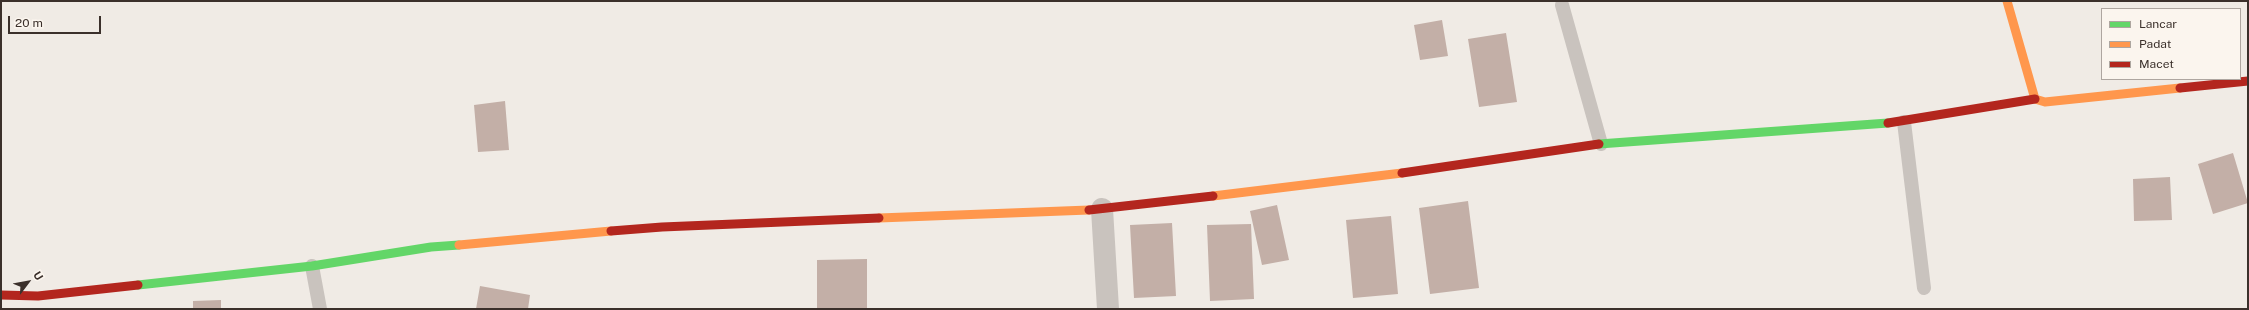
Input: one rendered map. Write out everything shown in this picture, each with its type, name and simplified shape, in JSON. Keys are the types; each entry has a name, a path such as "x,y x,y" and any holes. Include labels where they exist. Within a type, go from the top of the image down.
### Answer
{"street":[{"path":"2007,1 2028,80 2035,100"},
{"path":"1,295 40,303 312,266 431,247 662,226 1102,209 1346,182 1601,144 1904,122 2035,100 2045,102 2248,81"},
{"path":"1102,209 1108,309"}],"lane":[{"path":"1562,5 1601,144"},
{"path":"1904,122 1924,288"},
{"path":"312,266 320,309"}],"building":[{"path":"1442,20 1448,56 1420,60 1414,25"},
{"path":"1506,33 1517,102 1479,107 1468,39"},
{"path":"505,101 509,150 478,152 474,105"},
{"path":"2233,153 2248,203 2213,214 2198,164"},
{"path":"2170,177 2172,220 2134,221 2133,179"},
{"path":"1468,201 1479,288 1430,294 1419,208"},
{"path":"1277,205 1289,260 1262,265 1250,211"},
{"path":"1391,216 1398,294 1353,298 1346,220"},
{"path":"1172,223 1176,296 1134,298 1130,225"},
{"path":"1251,224 1254,299 1210,301 1207,225"},
{"path":"867,259 867,309 817,309 817,260"},
{"path":"480,286 530,295 528,309 476,309"},
{"path":"221,300 221,309 193,309 193,301"}],"traffic: fast":[{"path":"1599,144 1888,123"},
{"path":"138,285 312,266 431,247 459,245"}],"traffic: slow":[{"path":"2007,1 2035,99 2045,102 2180,88"},
{"path":"1213,196 1402,173"},
{"path":"879,218 1089,210"},
{"path":"459,245 611,231"}],"traffic: jam":[{"path":"2180,88 2248,81"},
{"path":"1888,123 2035,99"},
{"path":"1402,173 1599,144"},
{"path":"1089,210 1213,196"},
{"path":"611,231 662,227 879,218"},
{"path":"1,295 38,296 138,285"}]}
